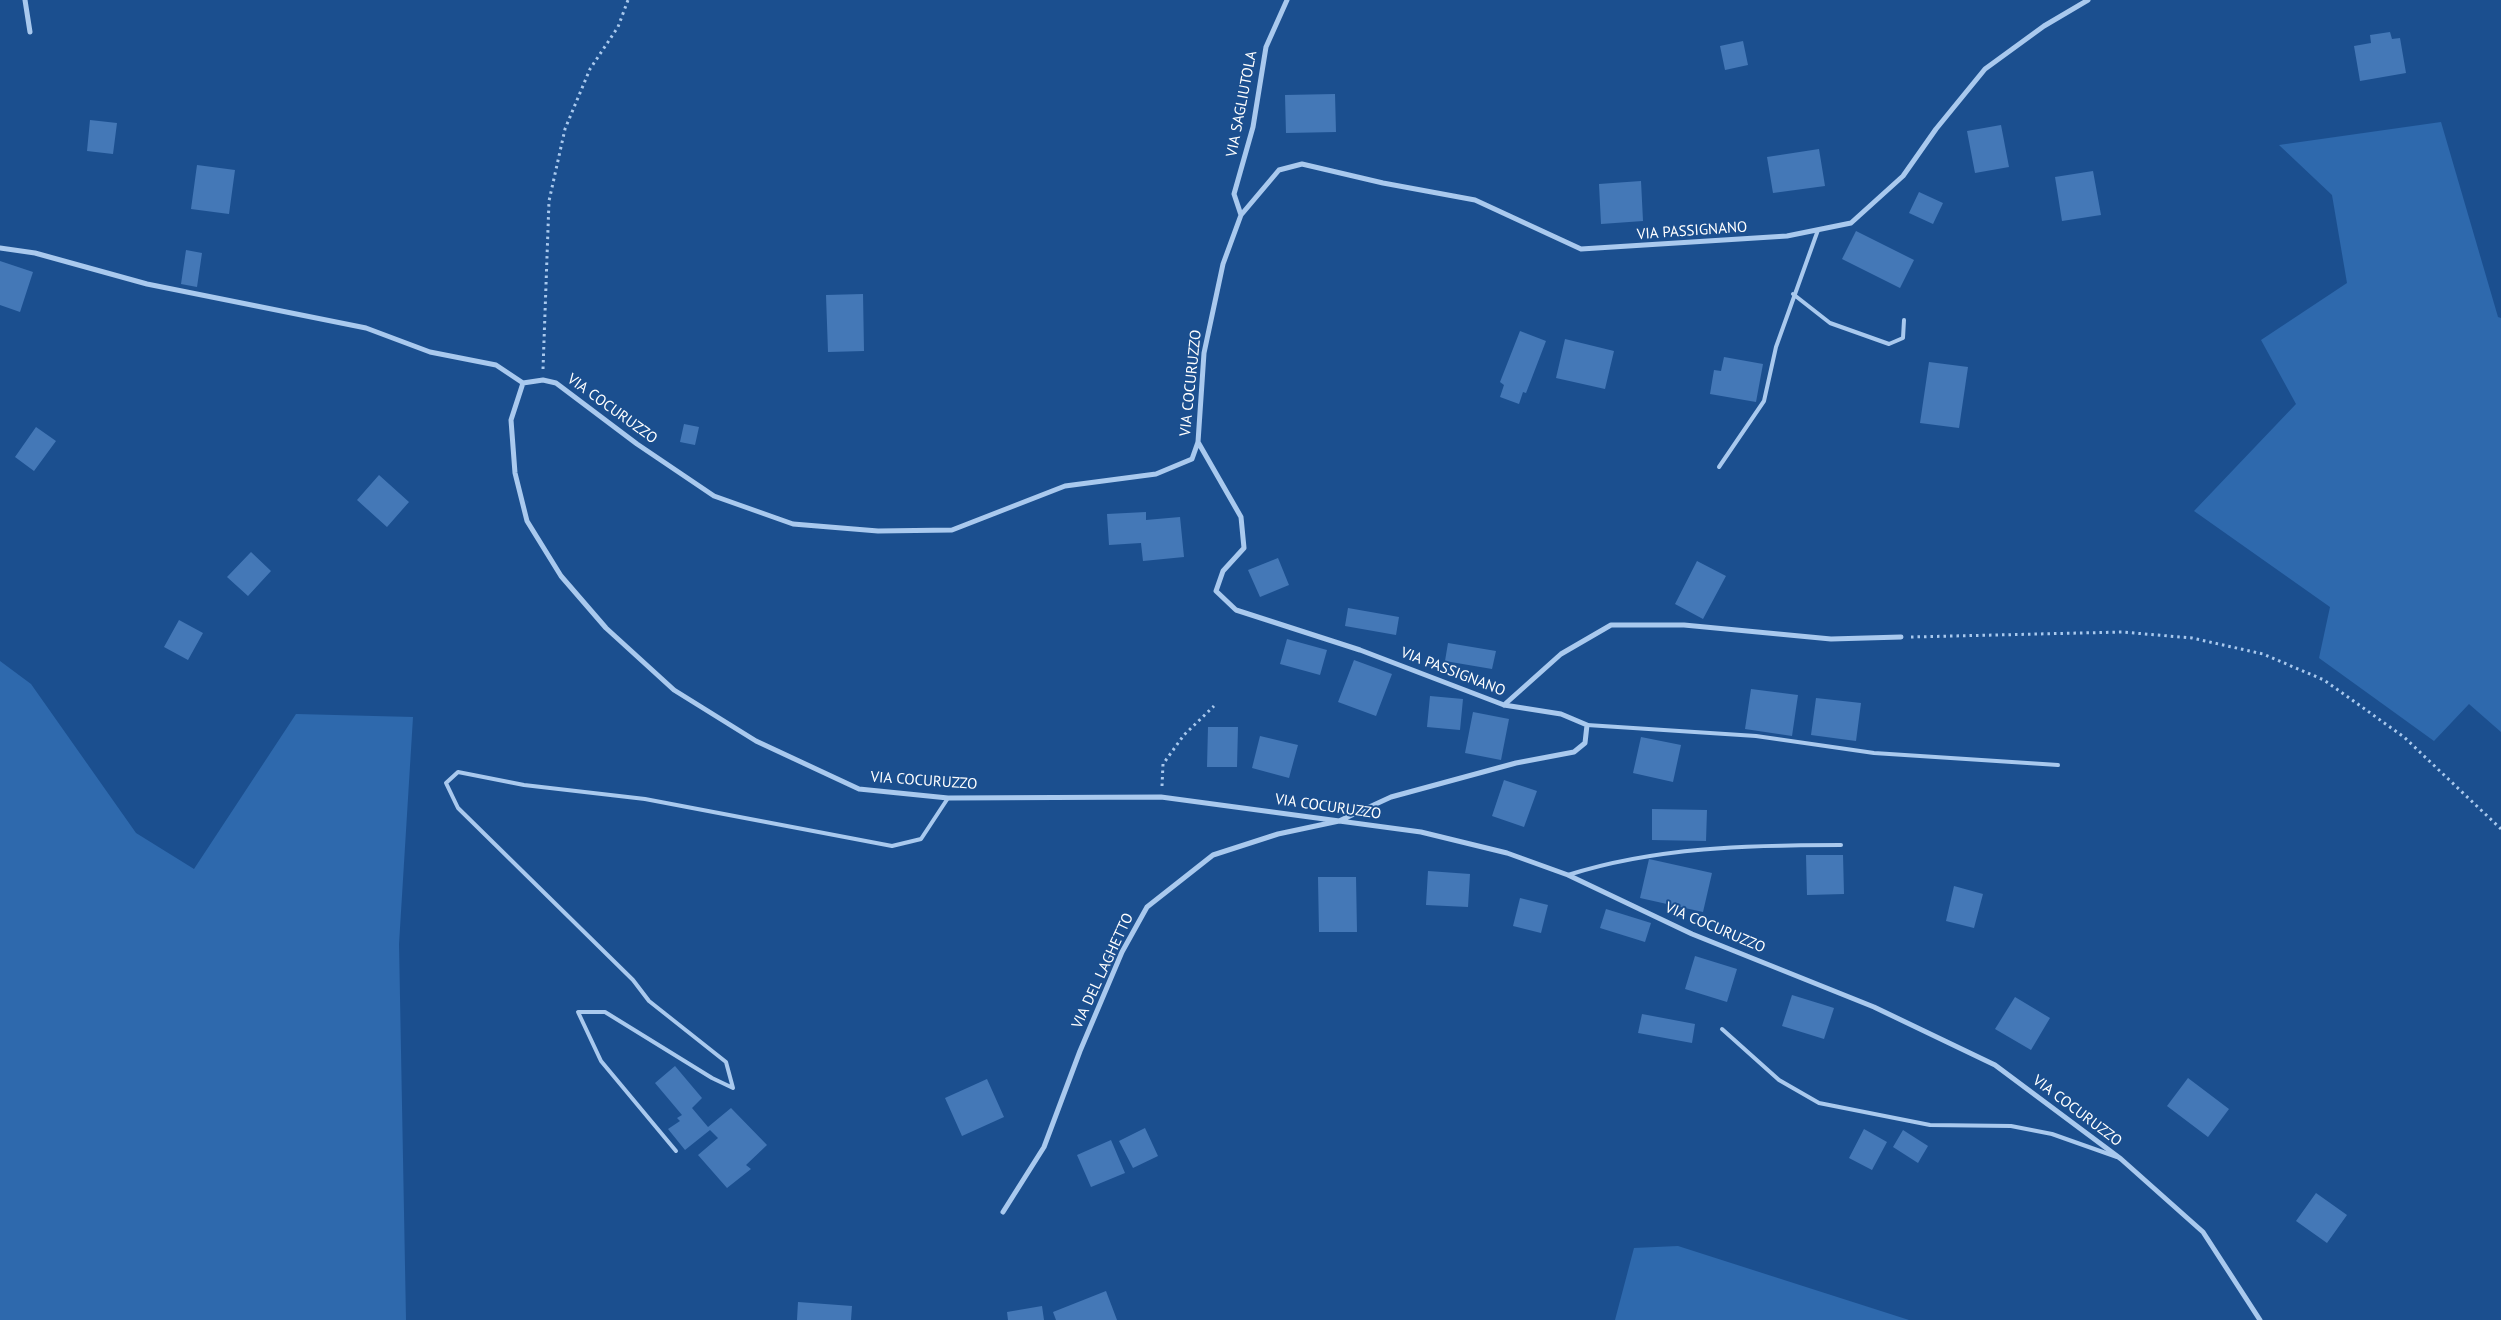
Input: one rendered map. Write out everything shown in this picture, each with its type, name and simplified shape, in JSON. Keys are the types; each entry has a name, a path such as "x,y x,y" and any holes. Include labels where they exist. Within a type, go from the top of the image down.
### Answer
{"street":[{"path":"25,0 30,32"},
{"name":"VIA SAGLIUTOLA","path":"1241,216 1234,194 1253,127 1266,48 1287,0"},
{"name":"VIA PASSIGNANO","path":"1241,216 1279,170 1302,164 1383,183 1475,200 1581,249 1787,236 1851,223 1903,176 1936,128 1985,70 2044,26 2088,0"},
{"name":"VIA COCURUZZO","path":"1241,216 1223,264 1204,353 1198,442 1192,458 1156,474 1065,486 952,530 878,531 792,524 714,496 637,444 556,383 543,380 523,383 511,420 514,473 527,520 561,576 606,628 674,690 756,741 859,789 948,798 1162,797 1440,837 1507,853 1568,874 1692,934 1874,1007 1996,1065 2121,1159 2203,1232 2260,1320"},
{"path":"0,248 35,253 147,284 366,328 430,352 496,365 523,383"},
{"name":"VIA PASSIGNANO","path":"1198,442 1241,517 1244,548 1223,571 1216,591 1236,610 1360,650 1504,705 1560,714 1586,725"},
{"path":"1504,705 1561,654 1611,625 1684,625 1831,639 1901,637"},
{"path":"1339,821 1391,797 1516,763 1574,752 1584,743 1586,725"},
{"name":"VIA DEL LAGHETTO","path":"1003,1212 1044,1148 1080,1051 1122,952 1147,907 1213,855 1278,834 1339,821"}],"lane":[{"path":"1719,467 1764,401 1776,347 1793,294 1811,253 1818,230"},
{"path":"1793,294 1830,323 1889,344 1903,338 1904,320"},
{"path":"1586,725 1756,736 1874,753 2058,765"},
{"path":"676,1151 602,1061 578,1012 605,1012 712,1078 733,1088 726,1062 649,1002 633,980 458,808 446,783 458,772 524,785 645,799 892,846 921,839 948,798"},
{"path":"1568,874 1600,865 1655,854 1780,845 1841,845"},
{"path":"1722,1029 1778,1080 1819,1102 1930,1125 2011,1126 2052,1134 2121,1159"}],"path":[{"path":"543,380 549,201 565,129 590,69 618,27 628,0"},
{"path":"1901,637 2122,632 2192,638 2263,654 2324,680 2404,737 2501,830"},
{"path":"1162,797 1163,764 1184,735 1214,706"}],"shaded area":[{"path":"2441,122 2498,317 2501,318 2501,732 2469,704 2434,741 2319,658 2330,607 2194,511 2296,404 2261,340 2347,283 2332,195 2279,145"},
{"path":"0,661 31,684 136,833 194,869 296,714 413,717 399,944 406,1320 0,1320"},
{"path":"1678,1246 1909,1320 1615,1320 1634,1248"}],"building":[{"path":"2390,32 2392,39 2400,38 2406,73 2360,81 2354,46 2371,43 2370,35"},
{"path":"1743,41 1748,65 1725,70 1720,46"},
{"path":"1335,94 1336,132 1286,133 1285,95"},
{"path":"90,120 117,123 113,154 87,151"},
{"path":"2001,125 2009,167 1975,173 1967,131"},
{"path":"1819,149 1825,186 1773,193 1767,157"},
{"path":"197,165 235,170 229,214 191,209"},
{"path":"2093,171 2101,215 2062,221 2055,177"},
{"path":"1641,181 1643,221 1601,224 1599,184"},
{"path":"1919,192 1943,203 1933,224 1909,213"},
{"path":"1856,231 1914,260 1900,288 1842,259"},
{"path":"186,250 202,253 197,287 181,284"},
{"path":"0,261 33,272 20,312 0,305"},
{"path":"863,294 864,351 828,352 826,295"},
{"path":"1520,331 1546,341 1526,393 1523,392 1519,404 1500,397 1504,385 1500,382"},
{"path":"1565,339 1614,351 1605,389 1556,378"},
{"path":"1724,357 1763,364 1756,402 1710,394 1714,370 1721,371"},
{"path":"1929,362 1968,367 1959,428 1920,423"},
{"path":"684,424 699,427 695,445 680,442"},
{"path":"36,427 56,441 34,471 15,457"},
{"path":"379,475 409,502 387,527 357,500"},
{"path":"1146,512 1146,520 1180,517 1184,557 1143,561 1141,543 1109,545 1107,514"},
{"path":"251,552 271,571 248,596 227,577"},
{"path":"1278,558 1289,585 1260,597 1248,570"},
{"path":"1697,561 1726,576 1703,619 1675,604"},
{"path":"1348,608 1399,617 1396,635 1345,626"},
{"path":"179,620 203,633 188,660 164,647"},
{"path":"1287,639 1327,650 1320,675 1280,664"},
{"path":"1448,643 1496,651 1492,669 1445,661"},
{"path":"1354,660 1392,674 1376,716 1338,702"},
{"path":"1751,689 1798,695 1792,736 1745,729"},
{"path":"1430,696 1463,699 1460,730 1427,727"},
{"path":"1816,698 1861,703 1856,741 1811,735"},
{"path":"1473,712 1509,719 1501,760 1465,753"},
{"path":"1208,727 1238,727 1237,767 1207,767"},
{"path":"1260,736 1298,745 1289,778 1252,768"},
{"path":"1641,737 1681,745 1673,782 1633,773"},
{"path":"1504,780 1537,791 1524,827 1492,816"},
{"path":"1652,809 1707,810 1706,841 1652,840"},
{"path":"1806,855 1843,855 1844,894 1807,895"},
{"path":"1649,859 1712,873 1703,912 1640,898"},
{"path":"1428,871 1470,874 1468,907 1426,905"},
{"path":"1318,877 1356,877 1357,932 1319,932"},
{"path":"1954,886 1983,894 1974,928 1946,921"},
{"path":"1520,898 1548,905 1541,933 1513,926"},
{"path":"1606,909 1651,923 1645,942 1600,928"},
{"path":"1695,956 1737,969 1727,1002 1685,989"},
{"path":"1792,995 1834,1008 1824,1039 1782,1026"},
{"path":"2015,997 2050,1018 2031,1050 1995,1029"},
{"path":"1642,1014 1695,1024 1692,1043 1638,1033"},
{"path":"675,1066 702,1098 692,1108 708,1127 731,1108 767,1145 746,1165 751,1169 727,1188 698,1155 718,1138 710,1130 685,1150 668,1129 680,1121 677,1118 682,1115 655,1083"},
{"path":"2188,1078 2229,1109 2208,1137 2167,1106"},
{"path":"987,1079 1004,1117 962,1136 945,1098"},
{"path":"1145,1128 1158,1156 1133,1168 1119,1141"},
{"path":"1864,1129 1887,1142 1872,1170 1849,1158"},
{"path":"1903,1130 1928,1146 1918,1163 1893,1147"},
{"path":"1111,1140 1125,1173 1091,1187 1077,1155"},
{"path":"2316,1193 2347,1215 2327,1243 2296,1221"},
{"path":"1106,1291 1117,1320 1056,1320 1053,1312"},
{"path":"798,1302 852,1306 851,1320 797,1320"},
{"path":"1042,1306 1044,1320 1008,1320 1007,1312"}]}
